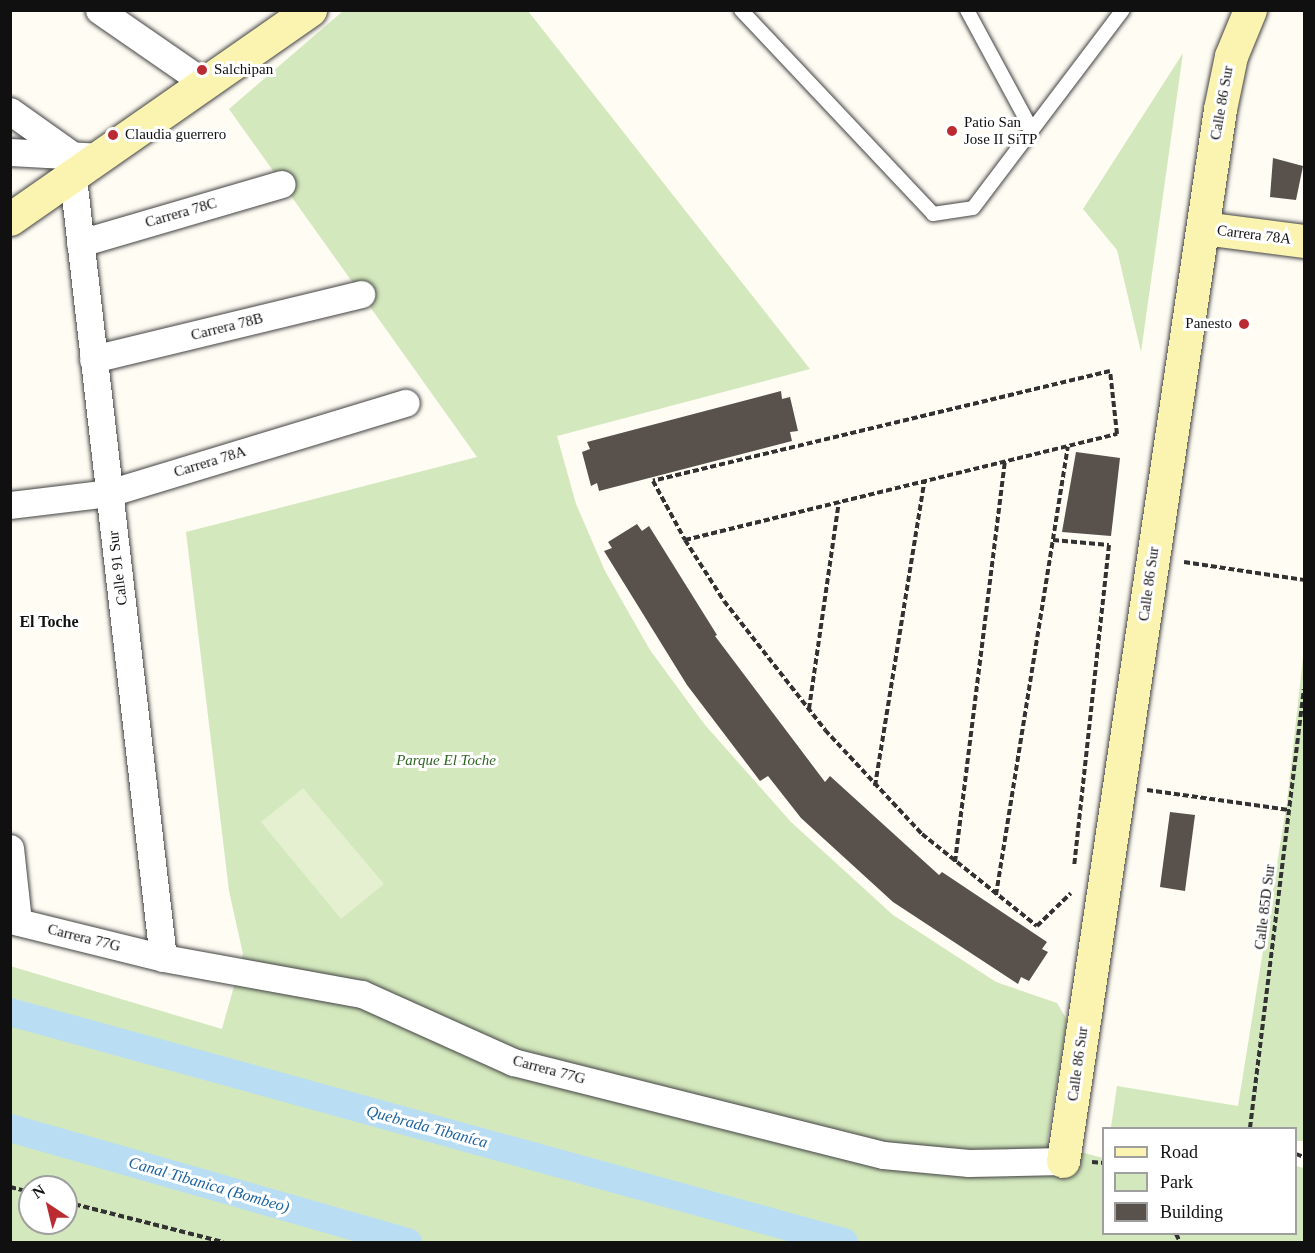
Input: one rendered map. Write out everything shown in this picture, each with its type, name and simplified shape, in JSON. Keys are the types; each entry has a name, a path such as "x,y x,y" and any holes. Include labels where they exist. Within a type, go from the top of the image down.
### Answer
{"street":[{"path":"99,10 206,84"},
{"path":"10,219 82,163 206,84 310,10"},
{"name":"Calle 86 Sur","path":"1063,1161 1203,228 1231,56 1250,10"},
{"path":"10,111 82,163"},
{"path":"10,152 82,163"},
{"name":"Calle 91 Sur","path":"82,163 80,243 164,958"},
{"name":"Carrera 78C","path":"80,243 282,184"},
{"name":"Carrera 78A","path":"1203,228 1305,241"},
{"name":"Carrera 78B","path":"93,359 361,294"},
{"name":"Carrera 78A","path":"10,505 109,493 406,403"},
{"path":"10,848 14,921"},
{"name":"Carrera 77G","path":"14,921 164,958 362,994 513,1062 883,1155 969,1163 1063,1161"}],"lane":[{"path":"741,10 933,214 973,208 1123,10"},
{"path":"967,10 1032,130"}],"path":[{"path":"685,540 1117,434 1110,371 653,482 685,540 724,601 809,709 875,786 955,862 1037,926 1071,894 1072,882"},
{"path":"996,895 1068,447"},
{"path":"955,862 1005,462"},
{"path":"875,786 924,482"},
{"path":"809,709 839,502"},
{"path":"1053,540 1109,545 1073,870"},
{"path":"1153,557 1305,579"},
{"name":"Calle 85D Sur","path":"1250,1127 1305,689"},
{"path":"1119,786 1290,810"},
{"path":"78,1205 223,1242"}],"green space":[{"name":"Parque El Toche","path":"343,11 528,11 810,369 557,436 576,504 605,571 650,650 705,725 791,822 893,915 996,982 1057,1003 1067,1020 1047,1143 1102,1158 1102,1235 1297,1235 1297,1166 1304,1168 1304,1242 10,1242 10,966 222,1029 243,954 229,891 186,532 477,457 229,109"},
{"path":"1183,53 1141,352 1117,250 1083,209"},
{"path":"1304,648 1304,1141 1297,1141 1297,1127 1111,1127 1117,1086 1238,1106 1287,802"},
{"path":"303,788 384,884 341,919 261,822"}],"building":[{"path":"1273,158 1303,166 1296,200 1270,197"},
{"path":"781,391 782,399 790,397 798,431 790,432 792,441 599,491 597,483 591,486 582,452 590,449 587,442"},
{"path":"1076,452 1120,458 1111,536 1062,532"},
{"path":"637,524 642,531 649,526 717,635 715,636 825,782 830,776 939,875 942,872 1047,942 1042,949 1048,952 1029,981 1021,977 1018,984 893,902 801,818 768,776 760,781 687,685 604,551 612,548 608,542"},
{"path":"1170,812 1195,815 1185,891 1160,887"}],"waterway":[{"name":"Quebrada Tibaníca","path":"10,1012 844,1242"},
{"name":"Canal Tibanica (Bombeo)","path":"10,1128 408,1242"}],"place":[{"name":"Salchipan","path":"202,70"},
{"name":"Patio San Jose II SiTP","path":"952,131"},
{"name":"Claudia guerrero","path":"113,135"},
{"name":"Panesto","path":"1244,324"}],"district":[{"name":"El Toche","path":"49,622"}]}
